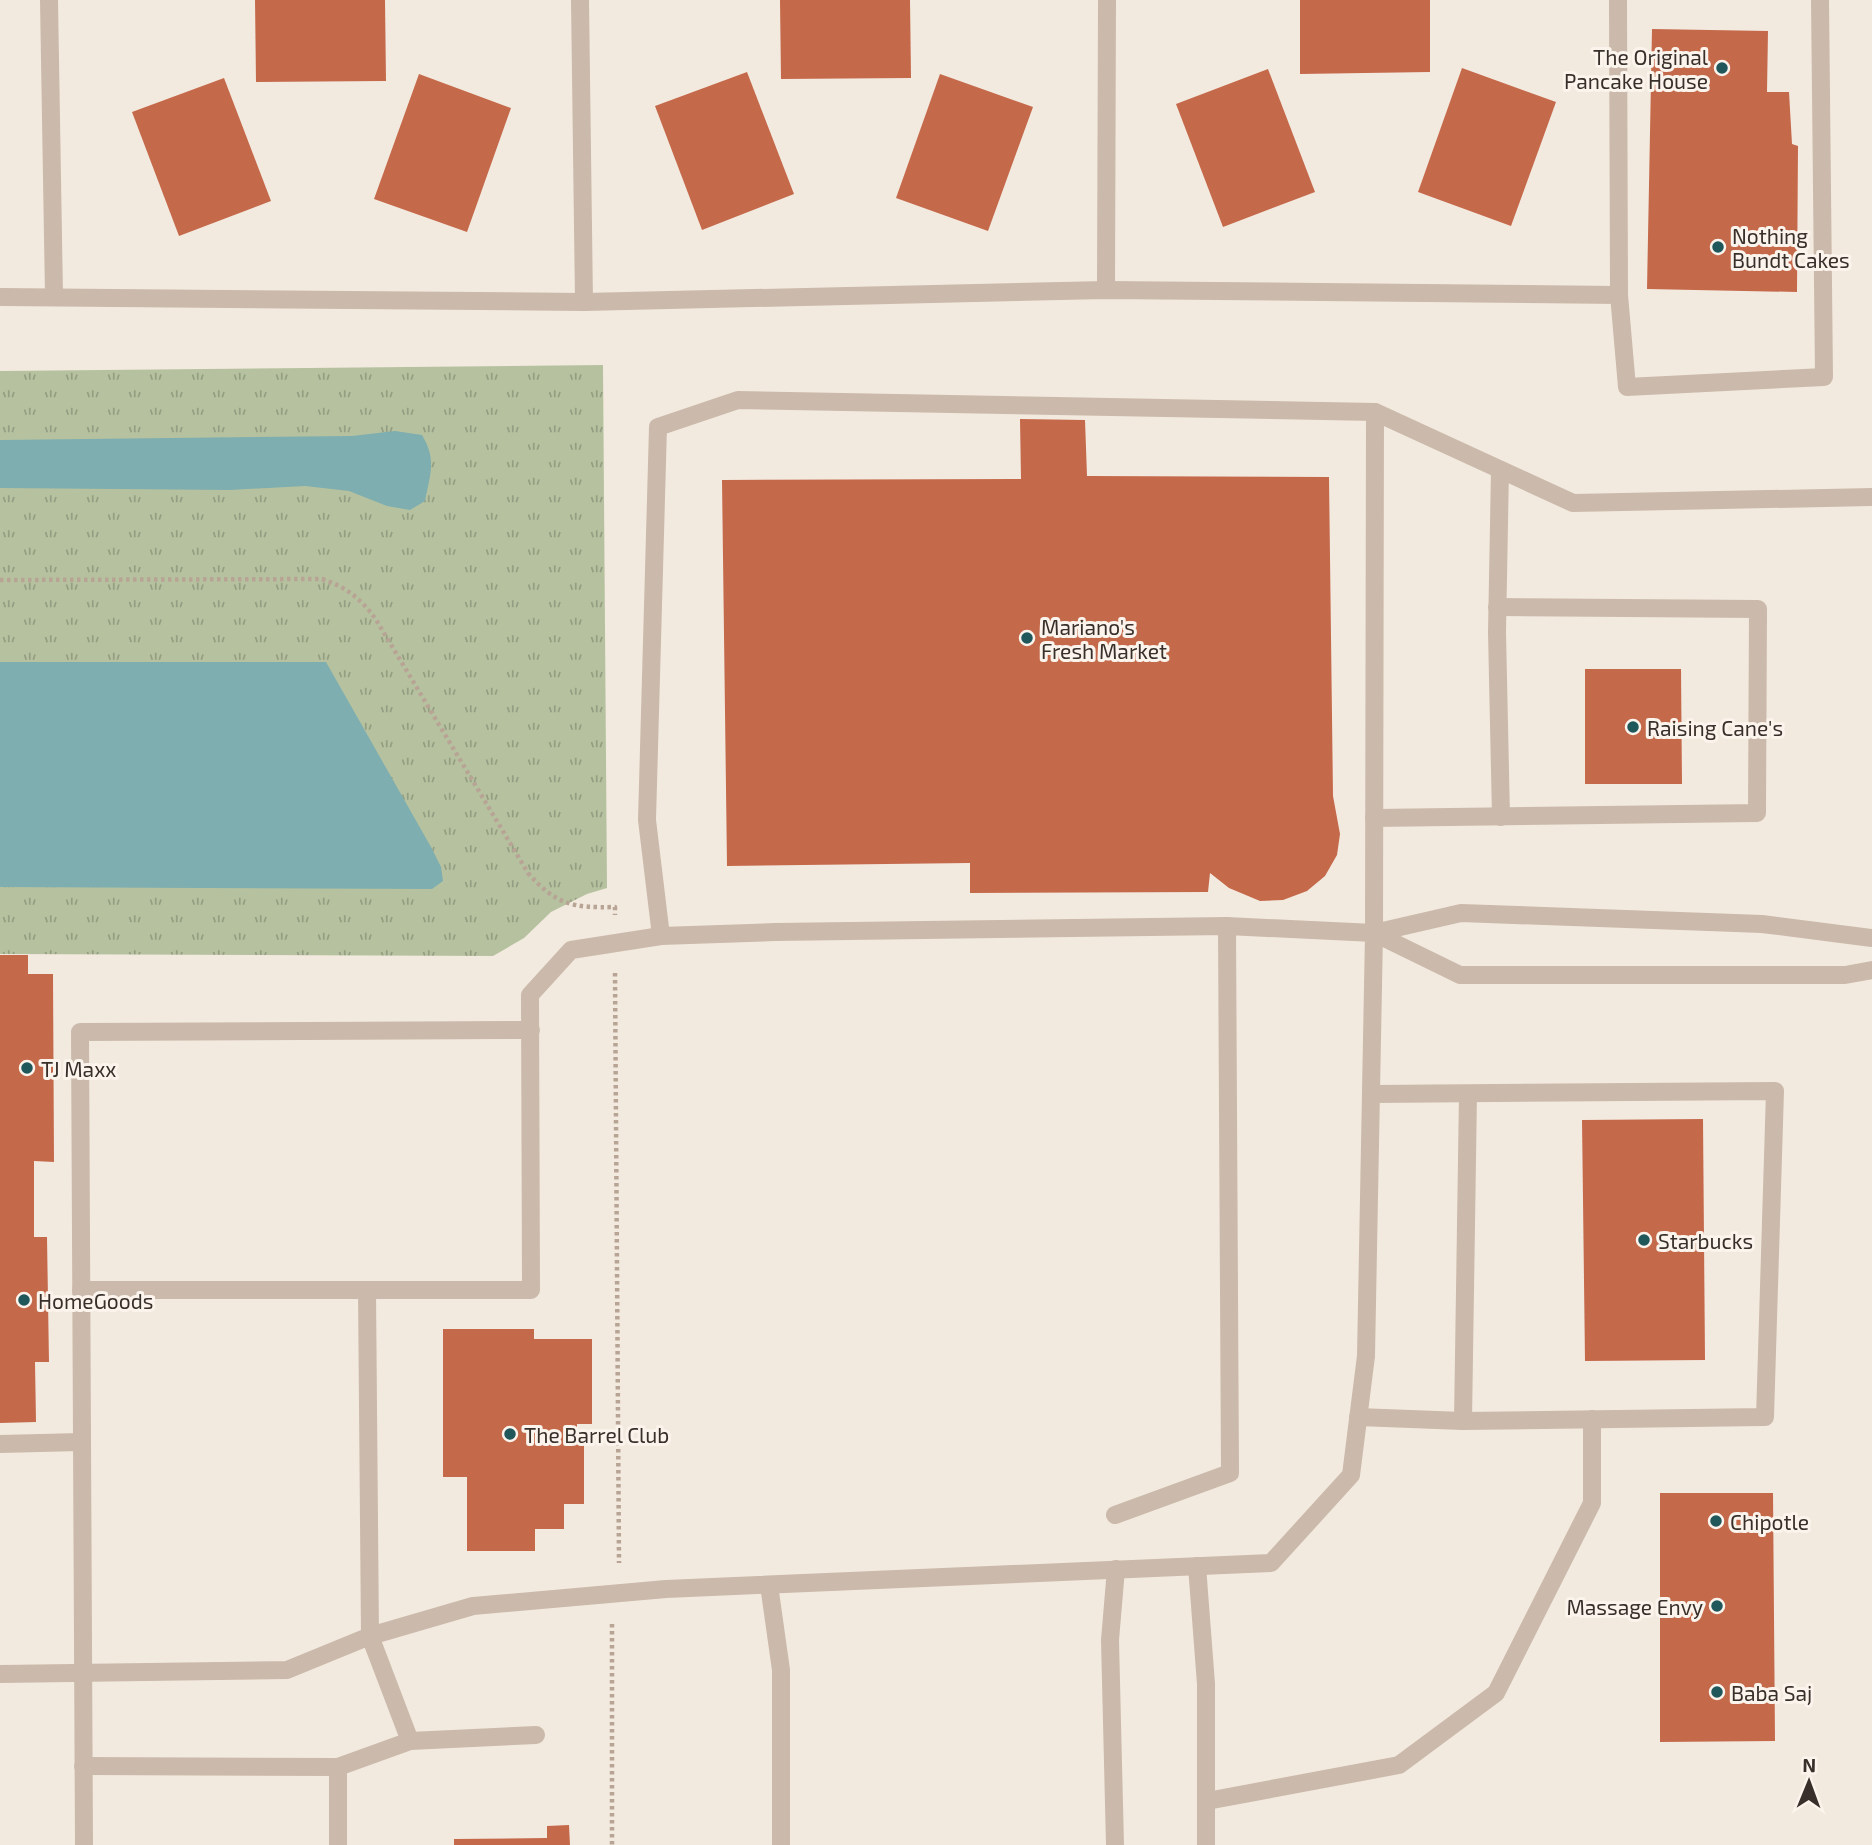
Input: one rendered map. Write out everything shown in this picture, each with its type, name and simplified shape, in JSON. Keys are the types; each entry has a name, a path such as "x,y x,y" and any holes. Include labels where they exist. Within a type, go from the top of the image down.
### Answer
{"street":[{"path":"49,0 54,296"},
{"path":"580,0 584,302"},
{"path":"1106,290 1107,0"},
{"path":"1618,0 1619,295 1628,387 1824,377 1820,0"},
{"path":"0,296 584,302 1106,290 1619,295"},
{"path":"661,936 647,820 658,427 738,400 1375,412 1573,503 1872,497"},
{"path":"0,1674 287,1670 370,1636 473,1606 666,1590 1271,1563 1351,1475 1366,1356 1374,933 1375,412"},
{"path":"1500,470 1497,607 1501,817"},
{"path":"1374,818 1756,813 1758,609 1497,607"},
{"path":"81,1290 531,1290 530,995 571,950 661,936 775,932 1227,926 1374,933 1461,913 1762,924 1872,938"},
{"path":"1115,1515 1230,1473 1227,926"},
{"path":"1374,933 1460,975 1845,975 1872,970"},
{"path":"84,1845 80,1032 531,1030"},
{"path":"1358,1418 1463,1421 1765,1417 1775,1091 1371,1094"},
{"path":"1463,1421 1468,1094"},
{"path":"367,1290 370,1636 410,1741"},
{"path":"1207,1801 1399,1765 1496,1693 1592,1503 1592,1419"},
{"path":"0,1444 81,1443"},
{"path":"1197,1566 1206,1684 1206,1845"},
{"path":"1115,1845 1110,1640 1116,1569"},
{"path":"769,1585 781,1670 781,1845"},
{"path":"83,1766 338,1767 410,1741 536,1735"},
{"path":"338,1767 338,1845"}],"path":[{"path":"0,580 322,579 343,586 362,601 375,618 528,873 544,891 564,902 584,908 615,907"},
{"path":"615,979 621,1551"},
{"path":"611,1629 612,1845"}],"green space":[{"path":"603,365 607,888 587,894 551,912 524,938 493,956 0,954 0,371"}],"water":[{"path":"395,431 422,435 430,452 431,467 425,501 410,510 387,506 349,491 305,486 230,490 0,488 0,440 352,436"},
{"path":"0,662 326,662 431,847 441,867 443,881 432,889 0,887"}],"building":[{"path":"255,0 385,0 386,81 256,82"},
{"path":"780,0 910,0 911,78 781,79"},
{"path":"1300,0 1430,0 1430,72 1300,74"},
{"path":"1652,29 1768,31 1767,92 1789,92 1792,144 1798,146 1797,292 1647,289"},
{"path":"1462,68 1556,102 1511,226 1418,192"},
{"path":"1268,69 1315,192 1223,227 1176,104"},
{"path":"747,72 794,194 702,230 655,106"},
{"path":"419,74 511,108 467,232 374,199"},
{"path":"940,74 1033,107 988,231 896,198"},
{"path":"224,78 271,201 179,236 132,112"},
{"name":"Mariano's Fresh Market","path":"1020,419 1085,420 1087,476 1329,477 1333,796 1340,834 1337,855 1325,876 1307,891 1283,900 1260,901 1229,888 1210,873 1208,892 970,893 970,863 727,866 722,480 1021,479"},
{"name":"Raising Cane's","path":"1585,669 1681,669 1682,784 1585,784"},
{"path":"0,955 28,955 28,974 53,974 54,1162 34,1161 34,1237 47,1237 49,1362 35,1362 36,1422 0,1423"},
{"name":"Starbucks","path":"1703,1119 1705,1360 1585,1361 1582,1120"},
{"name":"The Barrel Club","path":"443,1329 534,1329 534,1339 592,1339 592,1424 577,1424 577,1444 584,1444 584,1504 564,1504 564,1529 535,1529 535,1551 467,1551 467,1477 443,1477"},
{"path":"1660,1493 1773,1493 1775,1741 1660,1742"},
{"path":"569,1825 570,1845 454,1845 454,1839 547,1838 547,1826"}],"place":[{"name":"The Original Pancake House","path":"1722,68"},
{"name":"Nothing Bundt Cakes","path":"1718,247"},
{"name":"Mariano's Fresh Market","path":"1027,638"},
{"name":"Raising Cane's","path":"1633,727"},
{"name":"TJ Maxx","path":"27,1068"},
{"name":"Starbucks","path":"1644,1240"},
{"name":"HomeGoods","path":"24,1300"},
{"name":"The Barrel Club","path":"510,1434"},
{"name":"Chipotle","path":"1716,1521"},
{"name":"Massage Envy","path":"1717,1606"},
{"name":"Baba Saj","path":"1717,1692"}]}
